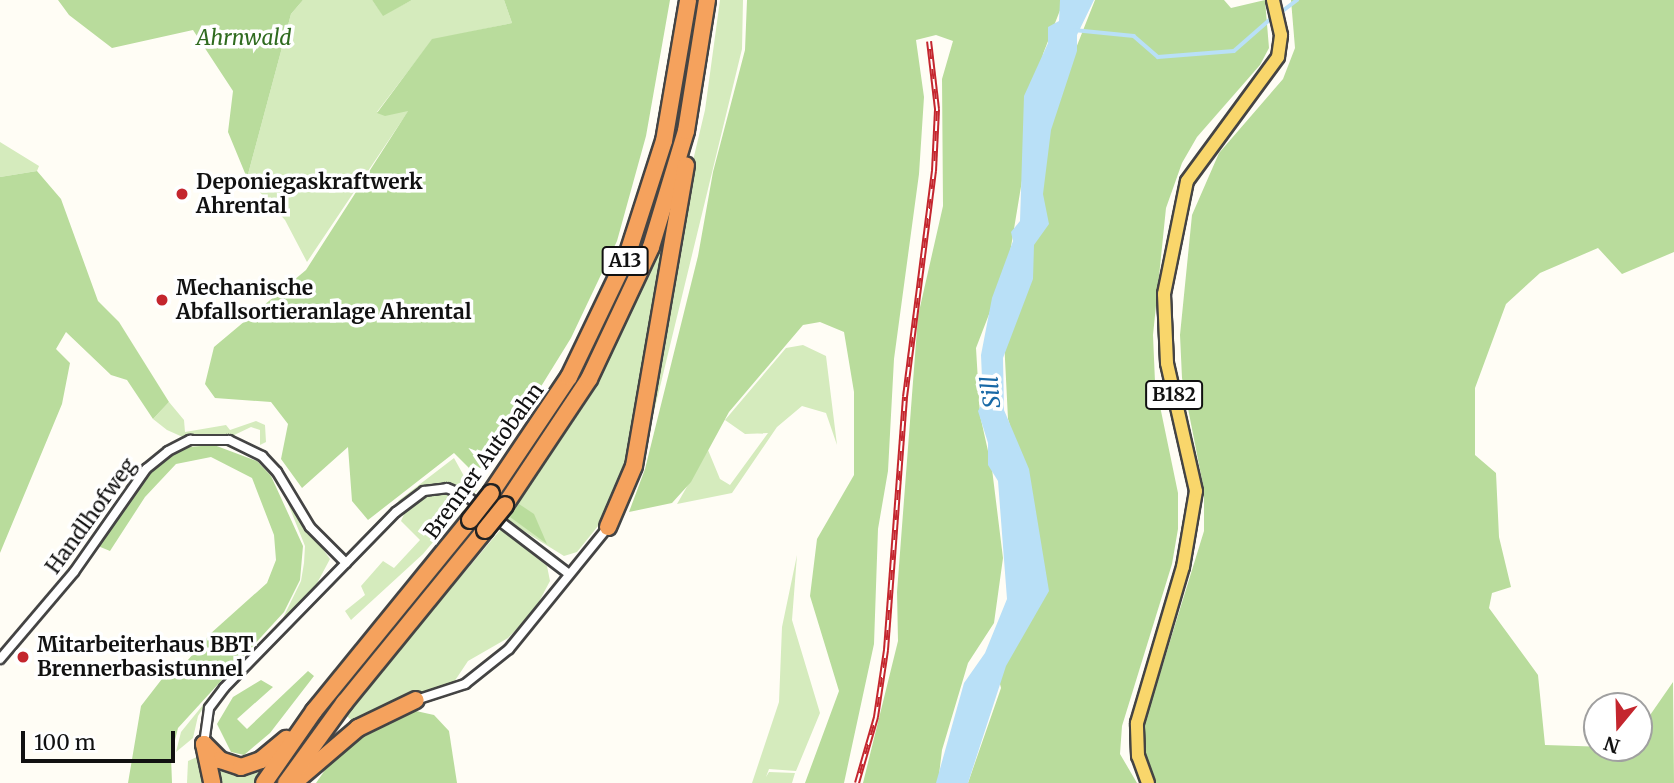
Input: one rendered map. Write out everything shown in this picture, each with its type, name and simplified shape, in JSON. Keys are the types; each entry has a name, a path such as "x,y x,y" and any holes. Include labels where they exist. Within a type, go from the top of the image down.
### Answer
{"highway":[{"name":"Brenner Autobahn","path":"264,783 306,722 470,520 569,377 627,256 664,141 688,0"},
{"name":"Brenner Autobahn","path":"286,783 344,703 505,505 570,412 618,324 666,205 691,105 707,0"},
{"path":"608,527 628,489 636,459 687,161 691,105"},
{"path":"295,783 358,728 416,700"},
{"path":"204,744 225,763 247,766 272,752 306,722"},
{"path":"204,744 212,783"}],"main road":[{"name":"B182","path":"1149,783 1138,756 1137,723 1184,567 1196,491 1167,363 1164,294 1187,181 1270,71 1280,49 1280,29 1273,0"}],"street":[{"name":"Handlhofweg","path":"0,659 67,581 146,470 190,440 229,440 262,456 277,472 310,527 346,563"},
{"path":"204,744 209,708 223,688 412,499 428,490 447,488 468,497 569,574"},
{"path":"416,700 466,684 518,640 608,527"}],"green space":[{"name":"Ahrnwald","path":"58,0 303,0 291,14 247,178 228,132 233,91 193,30 112,48 69,15"},
{"path":"303,0 372,0 383,15 412,0 504,0 512,23 432,40 377,112 409,110 307,262 285,220 247,178 291,14"},
{"path":"372,0 412,0 383,16"},
{"path":"504,0 670,0 646,136 617,241 571,338 511,435 475,474 454,453 368,520 352,501 348,447 302,488 281,459 288,424 271,402 215,398 205,384 214,347 306,270 408,111 385,116 377,113 432,39 512,23"},
{"path":"720,0 743,0 742,49 634,494 622,515 611,510 577,552 564,556 506,520 580,411 611,355 675,199 686,190 705,110"},
{"path":"747,0 1064,0 1043,54 1008,265 976,348 980,415 992,469 1003,558 994,623 968,663 942,750 938,783 863,783 898,641 897,592 918,316 943,206 942,79 953,41 936,35 916,40 924,97 919,174 894,359 888,471 878,529 874,644 844,783 805,783 839,691 810,596 817,539 854,475 854,392 844,332 820,322 803,325 729,412 691,482 672,503 629,512 645,469 698,256 713,172 745,50"},
{"path":"1095,0 1224,0 1231,8 1265,0 1269,48 1260,65 1197,137 1182,163 1166,208 1153,335 1155,382 1178,493 1178,529 1172,564 1122,726 1120,754 1137,783 968,783 1001,688 997,672 1036,567 1029,487 1008,419 1004,339 1050,114"},
{"path":"1291,0 1674,0 1674,252 1622,274 1598,248 1540,273 1506,304 1475,388 1475,455 1496,473 1499,537 1511,587 1492,593 1489,608 1538,675 1545,745 1583,746 1583,762 1653,762 1653,711 1673,682 1674,783 1156,783 1142,744 1143,729 1204,531 1204,490 1182,378 1180,335 1192,215 1219,153 1283,79 1295,48"},
{"path":"0,142 39,166 37,171 0,177"},
{"path":"37,171 61,199 98,301 119,322 169,402 153,419 127,380 111,375 66,332 56,349 70,363 62,404 0,553 0,177"},
{"path":"803,345 826,356 837,445 826,413 802,406 777,427 732,493 677,504 708,450 720,479 730,485 768,433 745,434 725,420 786,348"},
{"path":"169,402 184,420 185,432 226,425 230,430 256,421 265,425 266,442 260,445 260,430 251,427 230,437 185,438 167,430 153,419"},
{"path":"214,445 257,461 271,476 303,546 300,580 284,612 178,728 171,756 172,783 128,783 141,706 165,675 176,674 210,634 267,583 276,560 274,535 252,478 211,457 176,464 145,497 110,551 98,546 151,471 167,457 188,447"},
{"path":"454,458 470,487 477,490 423,554 351,620 345,611 365,595 361,586 383,561 394,568 420,540 401,521 406,510 398,501"},
{"path":"285,496 330,559 315,587 282,620 301,581 305,546"},
{"path":"519,504 534,514 547,544 510,517"},
{"path":"501,529 547,566 550,581 534,611 508,638 468,661 454,682 395,702 355,724 345,714"},
{"path":"797,555 792,620 820,713 796,771 769,769 766,777 769,772 795,773 792,783 752,783 779,702 782,627"},
{"path":"308,671 314,676 270,733 244,755 231,752 217,724 233,697 261,680 273,687 237,719 247,729"},
{"path":"215,690 198,716 193,738 176,752 181,732"},
{"path":"407,709 434,715 449,731 457,783 316,783 348,737"},
{"path":"197,757 202,761 207,783 187,783 188,761"},
{"path":"211,757 267,763 254,783 216,783"}],"water":[{"name":"Sill","path":"1060,0 1094,0 1077,35 1077,51 1051,130 1043,194 1049,224 1034,245 1033,279 1003,358 1004,410 1029,469 1049,591 1006,666 968,783 936,783 964,683 985,653 1007,599 998,481 988,465 988,443 978,411 983,402 981,355 992,298 1013,241 1011,232 1020,221 1024,96 1048,43 1048,27 1059,21"}],"waterway":[{"path":"1280,13 1297,0"},
{"path":"1074,30 1134,36 1158,57 1234,51 1273,17"}],"railway":[{"path":"857,783 876,717 886,650 905,397 934,171 937,109 929,41"}],"place":[{"name":"Deponiegaskraftwerk Ahrental","path":"182,194"},
{"name":"Mechanische Abfallsortieranlage Ahrental","path":"162,300"},
{"name":"Mitarbeiterhaus BBT Brennerbasistunnel","path":"23,657"}]}
